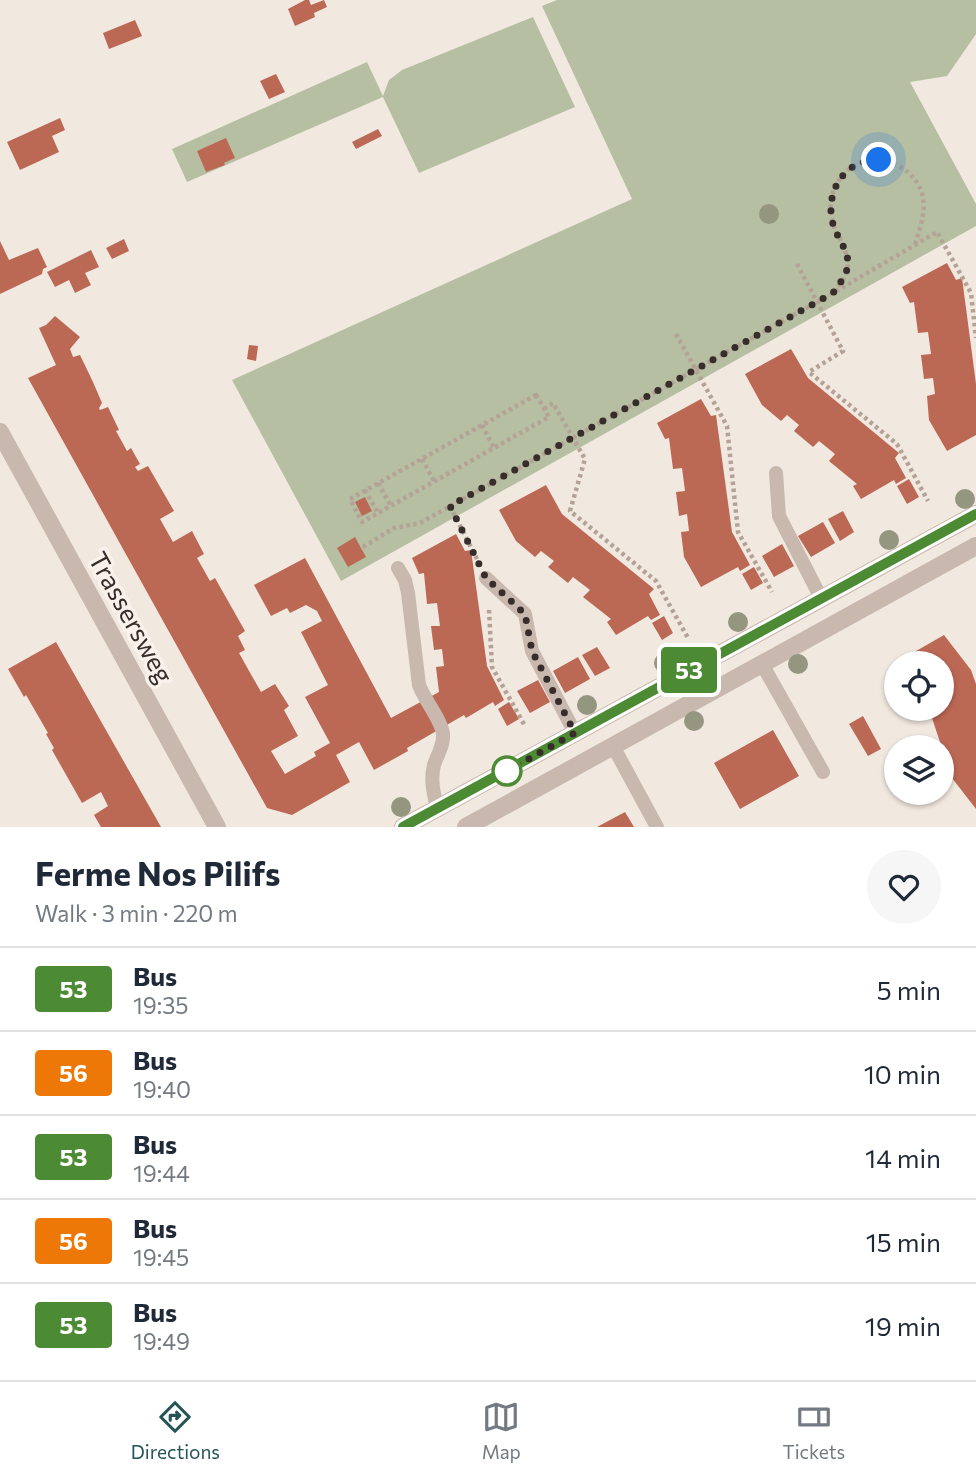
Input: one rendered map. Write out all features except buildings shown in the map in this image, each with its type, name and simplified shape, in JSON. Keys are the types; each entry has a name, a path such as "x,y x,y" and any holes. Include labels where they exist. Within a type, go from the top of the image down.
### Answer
{"street":[{"name":"Trassersweg","path":"0,432 217,827"},
{"path":"402,827 976,514"},
{"path":"466,827 489,822 613,746 976,546"}],"lane":[{"path":"776,473 779,516 821,598"},
{"path":"398,568 408,593 419,685 442,730 443,743 432,777 437,808"},
{"path":"486,578 525,614 532,651 575,733"},
{"path":"762,664 823,772"},
{"path":"613,746 657,827"}],"path":[{"path":"833,293 846,274 848,264 846,251 833,225 830,207 832,194 839,180 849,169 863,162 879,160 895,163 908,172 918,184 923,198 924,213 914,246"},
{"path":"363,547 394,528 420,523 694,368 818,302 937,232 971,293 976,338"},
{"path":"797,264 843,351 809,372 897,444 928,501"},
{"path":"676,334 727,426 738,532 772,592"},
{"path":"536,395 549,417 362,522 350,499 482,425 536,395"},
{"path":"544,409 553,403 585,458 570,511 656,581 688,638"},
{"path":"482,425 494,447"},
{"path":"422,459 434,481"},
{"path":"378,483 391,506"},
{"path":"365,490 378,513"},
{"path":"450,506 486,578 492,667 525,726"}],"green space":[{"path":"557,0 976,0 976,34 947,76 910,82 976,204 976,226 341,581 232,380 632,199 542,6"},
{"path":"533,17 575,107 419,173 383,97 187,182 172,149 367,62 383,96 389,80 402,70"}],"bus line":[{"name":"53","path":"403,827 976,514"}],"route":[{"path":"507,771 575,733 532,651 525,614 486,578 450,506 833,293 846,274 848,264 846,251 833,225 830,207 832,194 849,169 863,162 879,160"}]}
